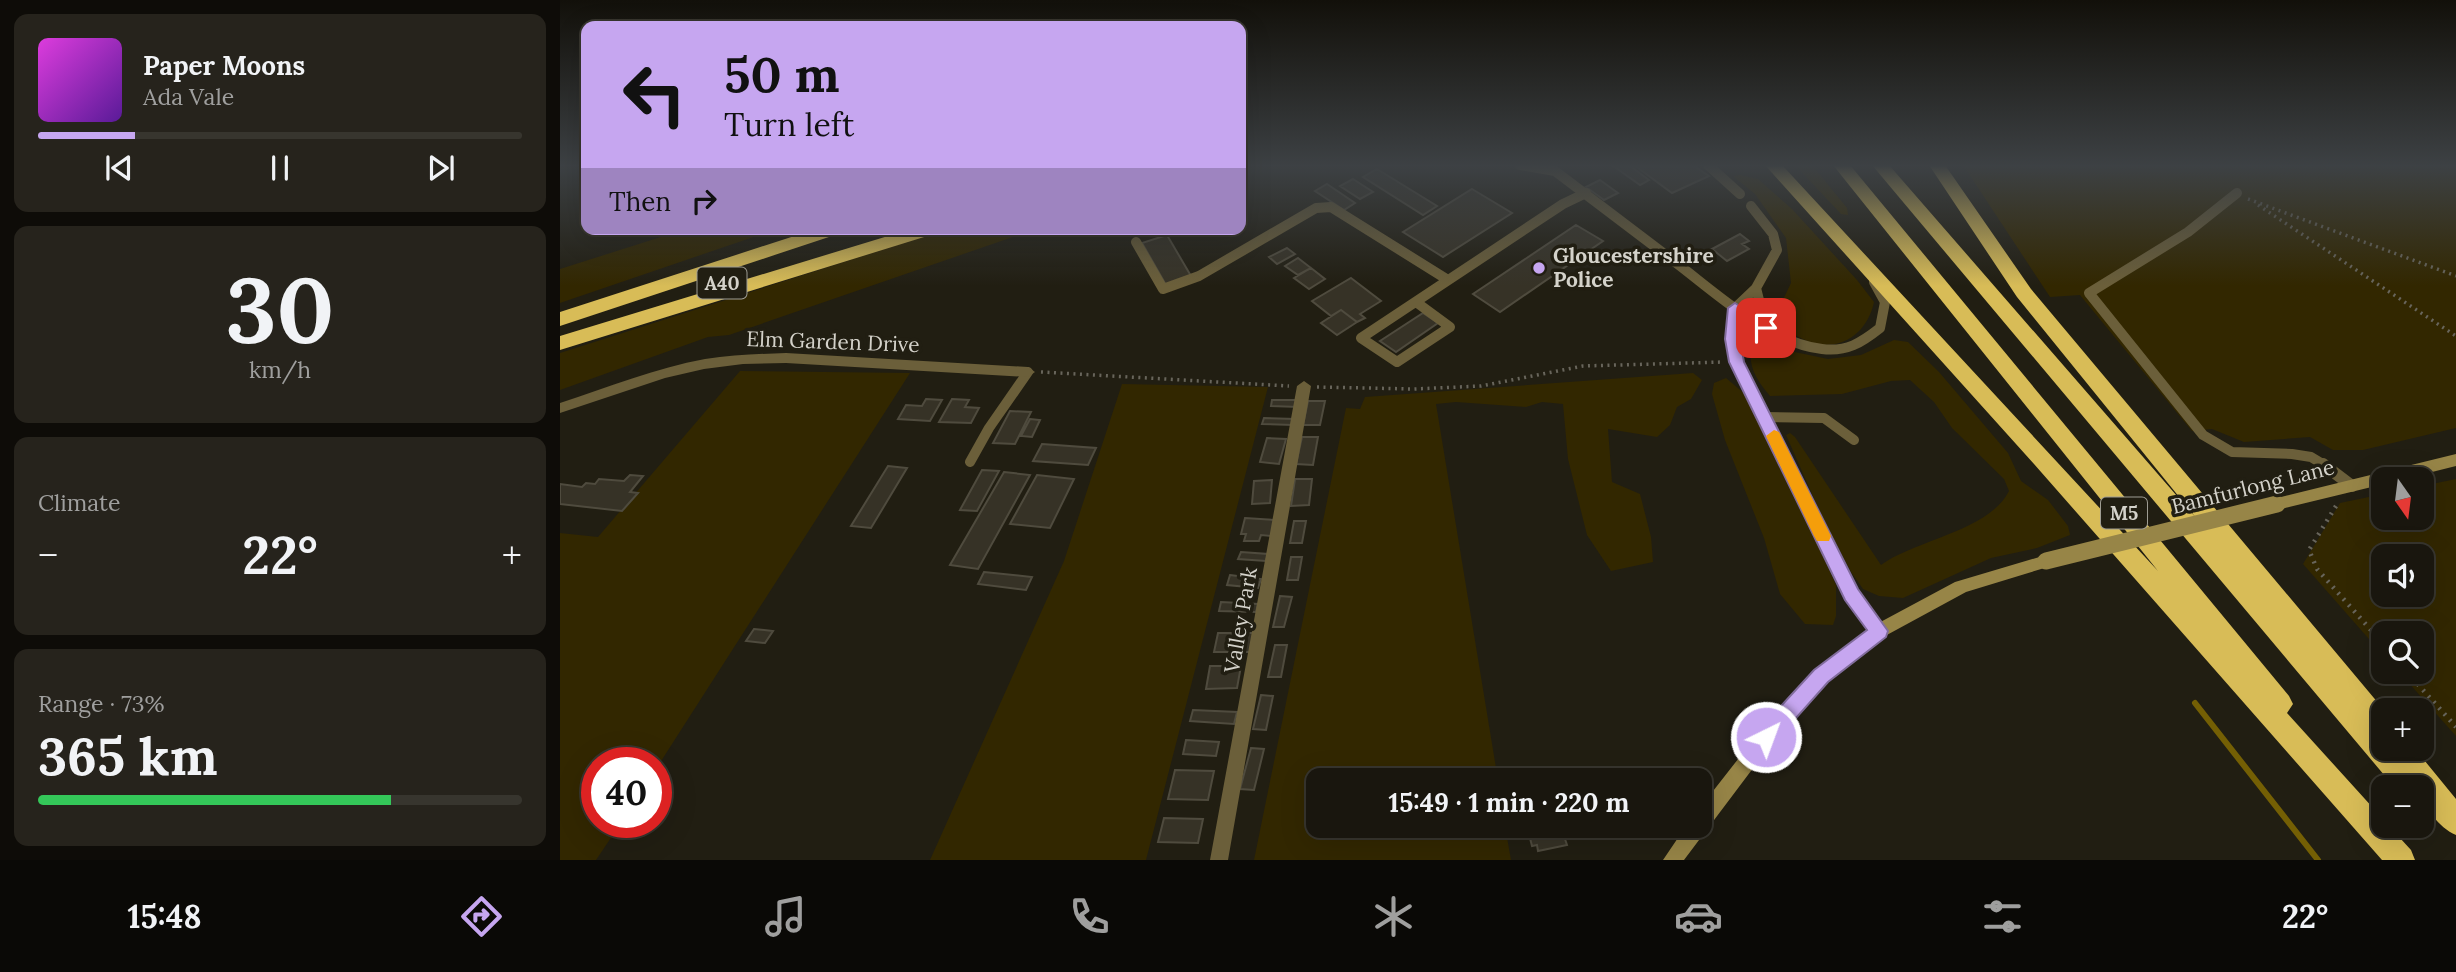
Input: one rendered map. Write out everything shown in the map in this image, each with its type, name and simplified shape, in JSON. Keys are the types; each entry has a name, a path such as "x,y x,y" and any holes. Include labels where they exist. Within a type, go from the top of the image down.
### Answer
{"highway":[{"name":"M5","path":"1810,205 2401,860"},
{"name":"M5","path":"1874,205 2408,860"},
{"name":"M5","path":"1914,205 2402,775"},
{"path":"1964,205 2024,293 2371,714"},
{"path":"704,272 806,235"},
{"name":"A40","path":"560,319 817,235"},
{"name":"A40","path":"560,336 865,235"},
{"path":"560,343 911,235"},
{"path":"2408,761 2456,821"},
{"path":"2434,812 2456,838"}],"street":[{"name":"Elm Garden Drive","path":"560,408 663,374 704,364 743,359 786,358 1028,372"},
{"path":"1737,362 1852,594 1879,631"},
{"name":"Valley Park","path":"1219,860 1304,387"},
{"name":"Bamfurlong Lane","path":"1712,807 1766,737 1821,676 1879,631 1961,587 2046,561 2456,460"},
{"name":"Bamfurlong Lane","path":"1672,860 1688,838"}],"lane":[{"path":"1416,302 1450,327 1397,362 1361,338 1561,205"},
{"path":"1602,205 1735,308 1766,328 1815,350 1854,347 1880,328 1885,302 1865,264"},
{"path":"2222,205 2188,232 2089,293 2203,435 2232,452 2311,457 2337,471 2352,486"},
{"path":"1737,362 1732,339 1735,308 1755,288 1777,250 1773,234 1751,206"},
{"path":"1136,242 1163,289 1199,276 1316,208 1331,207 1448,280"},
{"path":"1755,288 1766,328"},
{"path":"970,463 989,428 1028,372"},
{"path":"1764,417 1824,418 1854,440"}],"path":[{"path":"2258,205 2456,276"},
{"path":"2258,205 2456,337"},
{"path":"1028,372 1304,387 1414,389 1481,386 1583,366 1737,362"},
{"path":"2325,492 2336,505 2309,550 2312,560 2371,630"},
{"path":"2418,684 2456,727"}],"shaded area":[{"path":"1763,205 1788,205 1874,302 1866,322 1853,336 1835,344 1824,345 1805,340 1783,327 1777,312 1791,283 1786,238"},
{"path":"1833,205 1845,205 1848,215 1841,214"},
{"path":"1989,205 2456,205 2456,428 2363,450 2333,450 2310,437 2244,442 2212,429 2192,431 2080,295 2050,297"},
{"path":"667,235 759,235 560,303 560,269"},
{"path":"928,235 1019,235 729,335 708,337 560,390 560,353"},
{"path":"1767,336 1790,351 1828,359 1861,355 1894,340 1908,342 1939,372 2008,453 2021,481 2048,500 2068,526 2070,535 2037,548 1991,558 1903,598 1879,596 1863,589 1851,572 1820,512 1786,435 1790,433 1795,437 1881,565 1895,556 1985,516 1999,505 2009,491 2004,479 1952,428 1934,402 1910,380 1891,381 1842,394 1770,396 1756,376 1751,361 1755,337"},
{"path":"740,371 910,373 670,747 581,747 581,838 611,838 596,860 560,860 560,533 598,537"},
{"path":"1693,373 1702,380 1691,399 1677,407 1670,425 1657,437 1608,429 1612,482 1640,494 1651,537 1653,562 1611,571 1587,535 1568,459 1563,404 1542,402 1526,407 1456,402 1436,404 1496,768 1306,768 1306,838 1507,838 1511,860 1254,860 1346,408 1360,409 1365,397"},
{"path":"1726,378 1752,400 1836,585 1836,616 1833,625 1805,624 1780,594 1764,538 1725,440 1712,394 1714,383"},
{"path":"1122,384 1268,387 1146,860 930,860 1064,561"},
{"path":"2456,479 2456,736 2434,711 2434,698 2422,698 2410,684 2434,684 2434,621 2371,621 2371,641 2303,564 2340,503 2371,497 2371,530 2434,530 2434,484"}],"building":[{"path":"1337,205 1352,205 1344,210"},
{"path":"1407,205 1437,206 1423,215"},
{"path":"1446,205 1499,205 1512,213 1443,257 1403,232"},
{"name":"Gloucestershire Police","path":"1576,225 1603,241 1500,312 1473,294"},
{"path":"1740,234 1749,241 1742,244 1749,249 1727,261 1712,249"},
{"path":"1167,235 1191,276 1166,285 1142,243"},
{"path":"1287,248 1295,254 1277,264 1269,257"},
{"path":"1298,258 1311,268 1298,275 1285,266"},
{"path":"1311,268 1325,279 1309,289 1294,278"},
{"path":"1351,278 1381,301 1360,314 1365,318 1357,322 1341,310 1331,316 1312,301"},
{"path":"1341,310 1357,322 1337,335 1321,323"},
{"path":"1423,313 1438,323 1396,352 1380,341"},
{"path":"926,399 942,400 930,421 898,419 906,405 922,406"},
{"path":"952,399 969,400 965,407 979,408 971,423 939,422"},
{"path":"1272,400 1300,400 1299,407 1271,406"},
{"path":"1308,401 1325,401 1320,425 1303,425"},
{"path":"1010,411 1031,412 1015,444 993,443"},
{"path":"1264,418 1295,419 1293,425 1262,424"},
{"path":"1030,419 1040,420 1032,437 1021,436"},
{"path":"1302,437 1318,437 1313,465 1296,464"},
{"path":"1267,438 1286,439 1279,464 1260,462"},
{"path":"1042,444 1096,448 1088,465 1033,461"},
{"path":"888,466 907,468 871,528 851,526"},
{"path":"982,470 999,471 977,511 960,510"},
{"path":"1004,472 1030,475 978,569 950,565"},
{"path":"630,475 643,476 630,492 638,493 622,511 560,504 560,484 582,487 586,483 595,484 599,479 624,481"},
{"path":"1037,475 1074,479 1050,528 1010,524"},
{"path":"1295,479 1312,479 1309,505 1291,506"},
{"path":"1272,480 1270,503 1252,504 1254,481"},
{"path":"1245,518 1275,520 1271,536 1261,535 1259,541 1244,541 1246,534 1241,534"},
{"path":"1294,521 1306,521 1302,543 1290,543"},
{"path":"1241,552 1268,554 1266,561 1238,559"},
{"path":"1291,557 1302,557 1298,580 1287,580"},
{"path":"984,572 1032,577 1026,590 978,584"},
{"path":"1230,575 1261,579 1258,588 1227,585"},
{"path":"1280,596 1292,597 1284,627 1273,627"},
{"path":"1221,602 1258,604 1256,612 1219,611"},
{"path":"754,629 773,631 765,643 746,641"},
{"path":"1218,633 1254,633 1251,652 1214,652"},
{"path":"1275,645 1287,645 1281,677 1268,677"},
{"path":"1210,666 1241,666 1237,688 1206,689"},
{"path":"1261,695 1273,696 1266,730 1253,729"},
{"path":"1193,710 1237,712 1234,724 1190,721"},
{"path":"1186,740 1219,742 1216,756 1183,754"},
{"path":"1251,748 1264,749 1254,790 1240,789"},
{"path":"1175,770 1214,771 1208,800 1168,799"},
{"path":"1164,818 1203,819 1198,843 1158,842"},
{"path":"1530,838 1570,838 1565,839 1567,845 1538,851 1537,845 1532,846"}],"waterway":[{"path":"2195,703 2318,860"}],"slow traffic":[{"path":"1774,436 1823,536"}],"place":[{"name":"Gloucestershire Police","path":"1539,268"}],"route":[{"path":"1766,328 1735,308 1732,339 1737,362 1852,594 1879,631 1821,676 1766,737"}]}
